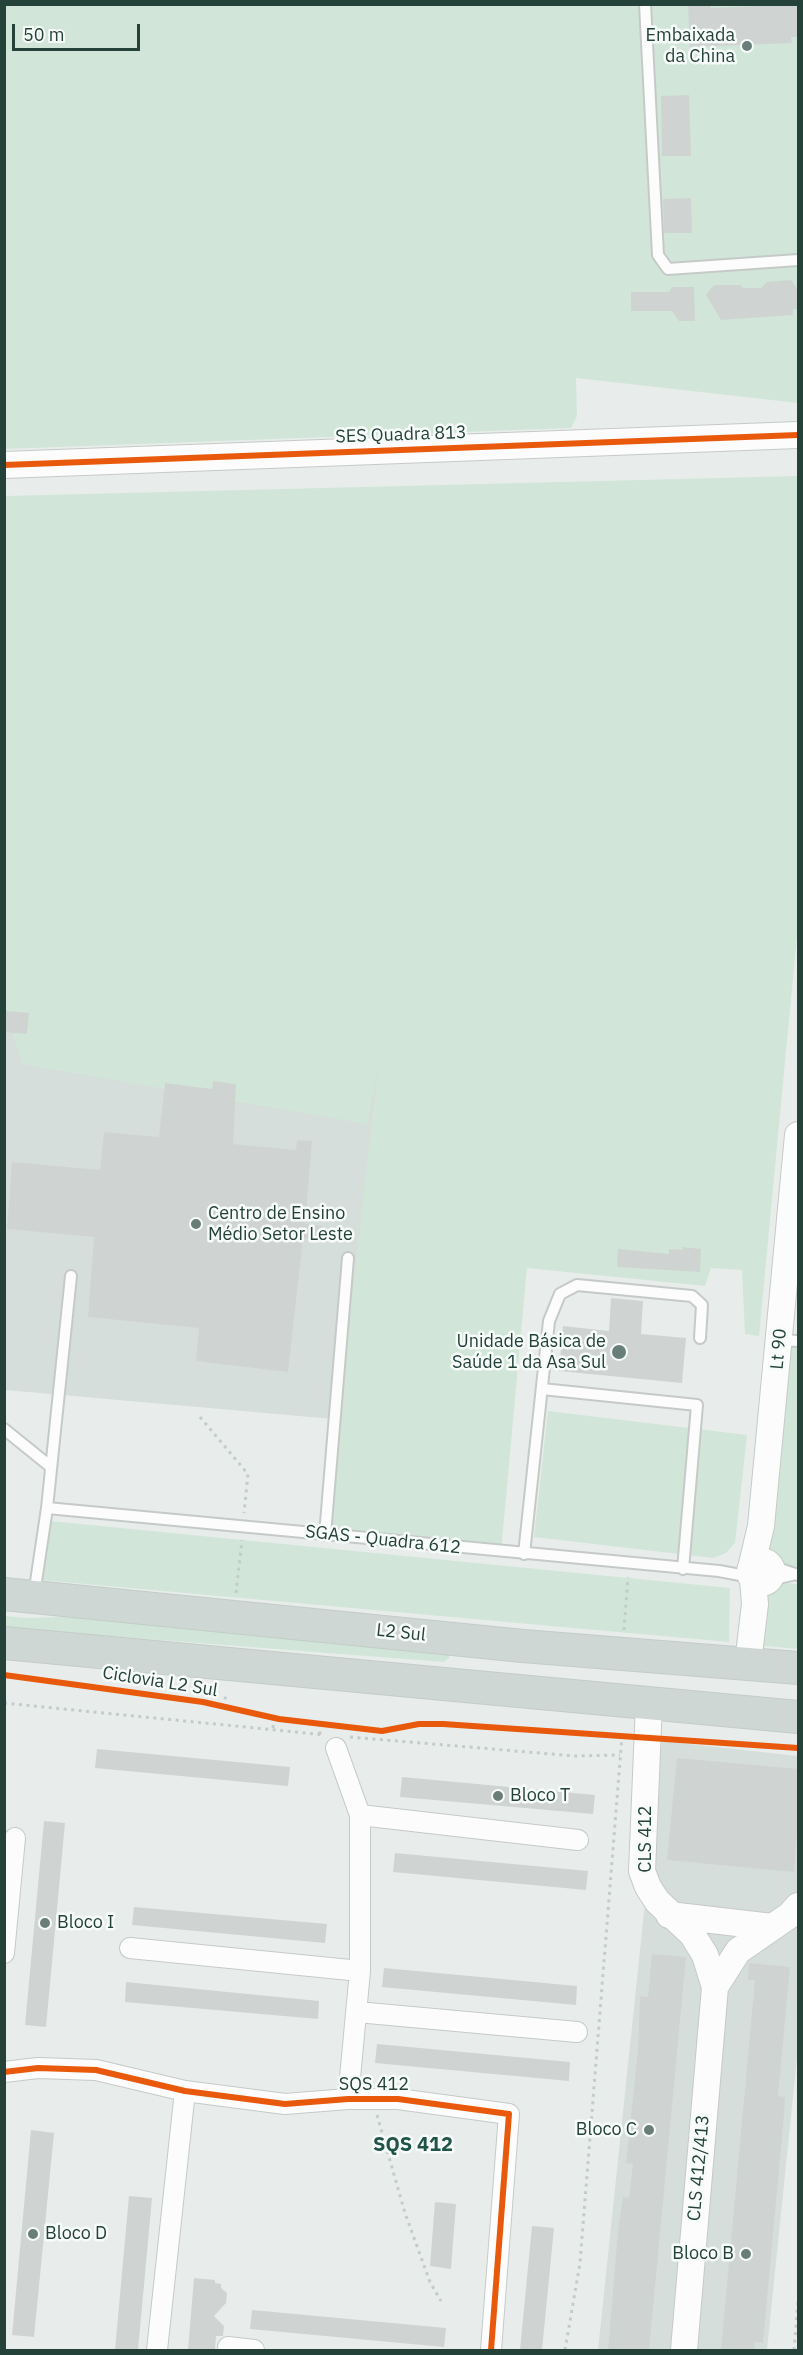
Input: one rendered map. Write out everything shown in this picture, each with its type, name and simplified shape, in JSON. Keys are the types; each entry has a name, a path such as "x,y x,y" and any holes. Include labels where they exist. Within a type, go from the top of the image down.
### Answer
{"main road":[{"name":"L2 Sul","path":"19,1596 523,1646 748,1663 797,1669"},
{"path":"467,1640 477,1663 468,1685"},
{"path":"4,1643 798,1717"},
{"path":"518,1691 508,1669 512,1658 523,1646"}],"street":[{"name":"SES Quadra 813","path":"4,465 798,435"},
{"name":"Lt 90","path":"748,1663 766,1576 761,1526 787,1332 798,1152"},
{"name":"CLS 412","path":"649,1703 642,1870 648,1887 668,1915 692,1934 705,1955 715,1987"},
{"name":"SQS 412","path":"336,1740 360,1815 360,1971 348,2099"},
{"path":"360,1815 578,1840"},
{"path":"4,1953 15,1838"},
{"path":"715,1987 738,1951 772,1928 798,1906"},
{"path":"668,1915 772,1928"},
{"path":"130,1948 360,1971"},
{"name":"CLS 412/413","path":"684,2350 715,1987"},
{"path":"357,2012 577,2032"},
{"name":"SQS 412","path":"4,2072 38,2068 96,2070 185,2091 285,2104 372,2099 437,2102 508,2114 491,2350"},
{"path":"157,2350 185,2091"},
{"path":"228,2347 254,2350"}],"lane":[{"path":"645,4 658,255 668,269 798,260"},
{"path":"325,1535 348,1258"},
{"path":"19,1596 47,1508 70,1276"},
{"path":"524,1554 542,1389 554,1304 560,1294 577,1285 692,1296 702,1305 700,1338"},
{"path":"542,1389 698,1405 684,1569"},
{"path":"4,1429 51,1467"},
{"name":"SGAS - Quadra 612","path":"47,1508 766,1576"}],"path":[{"path":"200,1417 248,1474 236,1598"},
{"path":"224,1707 226,1692"},
{"path":"4,1703 273,1728 336,1740 575,1756 620,1755"},
{"path":"264,1716 277,1719 273,1728"},
{"path":"310,1723 330,1725"},
{"path":"565,2350 580,2263 622,1736"},
{"path":"372,2099 405,2213 430,2282 441,2301"},
{"path":"794,2350 798,2301"}],"shaded area":[{"name":"Centro de Ensino Médio Setor Leste","path":"5,956 404,1058 367,1422 5,1390"},
{"path":"662,1741 798,1756 798,2048 767,2350 598,2350"}],"green space":[{"path":"4,5 798,5 798,403 576,378 577,416 571,428 5,449"},
{"path":"798,476 798,925 759,1336 745,1334 742,1270 711,1268 705,1286 527,1268 501,1552 325,1535 379,1062 367,1124 22,1064 5,1008 5,496"},
{"path":"780,1340 798,1344 798,1575 771,1566 761,1526"},
{"path":"548,1411 747,1435 735,1543 726,1553 713,1558 534,1537"},
{"path":"50,1521 730,1588 729,1642 41,1580"},
{"path":"771,1582 798,1584 798,1649 753,1645 765,1586"},
{"path":"4,1616 29,1618 89,1616 449,1653 449,1658 444,1662 5,1628"}],"building":[{"path":"688,4 711,4 711,8 798,4 798,37 791,37 792,43 690,47"},
{"path":"689,95 691,156 662,156 661,96"},
{"path":"691,198 692,233 664,233 663,199"},
{"path":"791,280 798,290 798,309 793,309 793,315 721,320 706,295 714,285 761,288 767,282"},
{"path":"672,287 694,287 695,321 679,321 672,311 631,311 631,292 669,292"},
{"path":"4,1011 29,1013 27,1034 4,1032"},
{"path":"213,1081 236,1084 233,1144 296,1150 297,1140 312,1141 305,1224 323,1226 321,1240 303,1238 288,1372 196,1361 199,1328 88,1317 94,1237 7,1229 12,1162 100,1170 104,1132 159,1137 165,1083 212,1089"},
{"path":"682,1247 701,1249 700,1272 617,1267 618,1249 669,1254 669,1249 683,1250"},
{"name":"Unidade Básica de Saúde 1 da Asa Sul","path":"611,1298 643,1301 641,1334 686,1338 682,1383 559,1371 563,1326 609,1331"},
{"path":"97,1749 290,1767 288,1786 95,1768"},
{"path":"677,1758 798,1769 798,1820 794,1872 667,1860"},
{"name":"Bloco T","path":"402,1777 595,1795 593,1814 400,1797"},
{"name":"Bloco I","path":"44,1821 65,1823 46,2027 25,2025"},
{"path":"395,1853 588,1871 586,1890 393,1872"},
{"path":"134,1907 327,1924 325,1943 132,1925"},
{"path":"652,1954 686,1957 649,2350 608,2350 618,2232 623,2197 629,2198 633,2164 626,2163 638,2050 640,1996 648,1997"},
{"path":"749,1963 790,1967 778,2096 785,2097 784,2115 763,2343 755,2342 754,2350 721,2350 755,1980 748,1980"},
{"path":"384,1968 577,1986 576,2005 382,1987"},
{"path":"126,1982 319,2001 318,2019 125,2002"},
{"path":"377,2044 570,2062 569,2081 375,2063"},
{"name":"Bloco D","path":"31,2130 54,2133 34,2337 12,2335"},
{"path":"129,2196 152,2198 138,2350 115,2350"},
{"path":"435,2202 456,2204 451,2269 430,2266"},
{"path":"532,2226 554,2228 542,2350 520,2350"},
{"path":"194,2278 215,2280 215,2283 221,2284 221,2288 227,2293 226,2303 214,2316 224,2326 223,2336 216,2336 215,2350 188,2350"},
{"path":"252,2310 446,2328 444,2347 250,2329"}],"cycle path":[{"path":"4,465 798,435"},
{"name":"Ciclovia L2 Sul","path":"4,1675 203,1702 279,1719 382,1731 419,1724 443,1724 798,1748"},
{"path":"4,2072 38,2068 96,2070 185,2091 285,2104 348,2099 398,2099 509,2114 491,2350"}],"place":[{"name":"Embaixada da China","path":"747,46"},
{"name":"Centro de Ensino Médio Setor Leste","path":"196,1224"},
{"name":"Unidade Básica de Saúde 1 da Asa Sul","path":"619,1352"},
{"name":"Bloco T","path":"498,1796"},
{"name":"Bloco I","path":"45,1923"},
{"name":"Bloco C","path":"649,2130"},
{"name":"Bloco D","path":"33,2234"},
{"name":"Bloco B","path":"746,2254"}],"district":[{"name":"SQS 412","path":"413,2145"}]}
